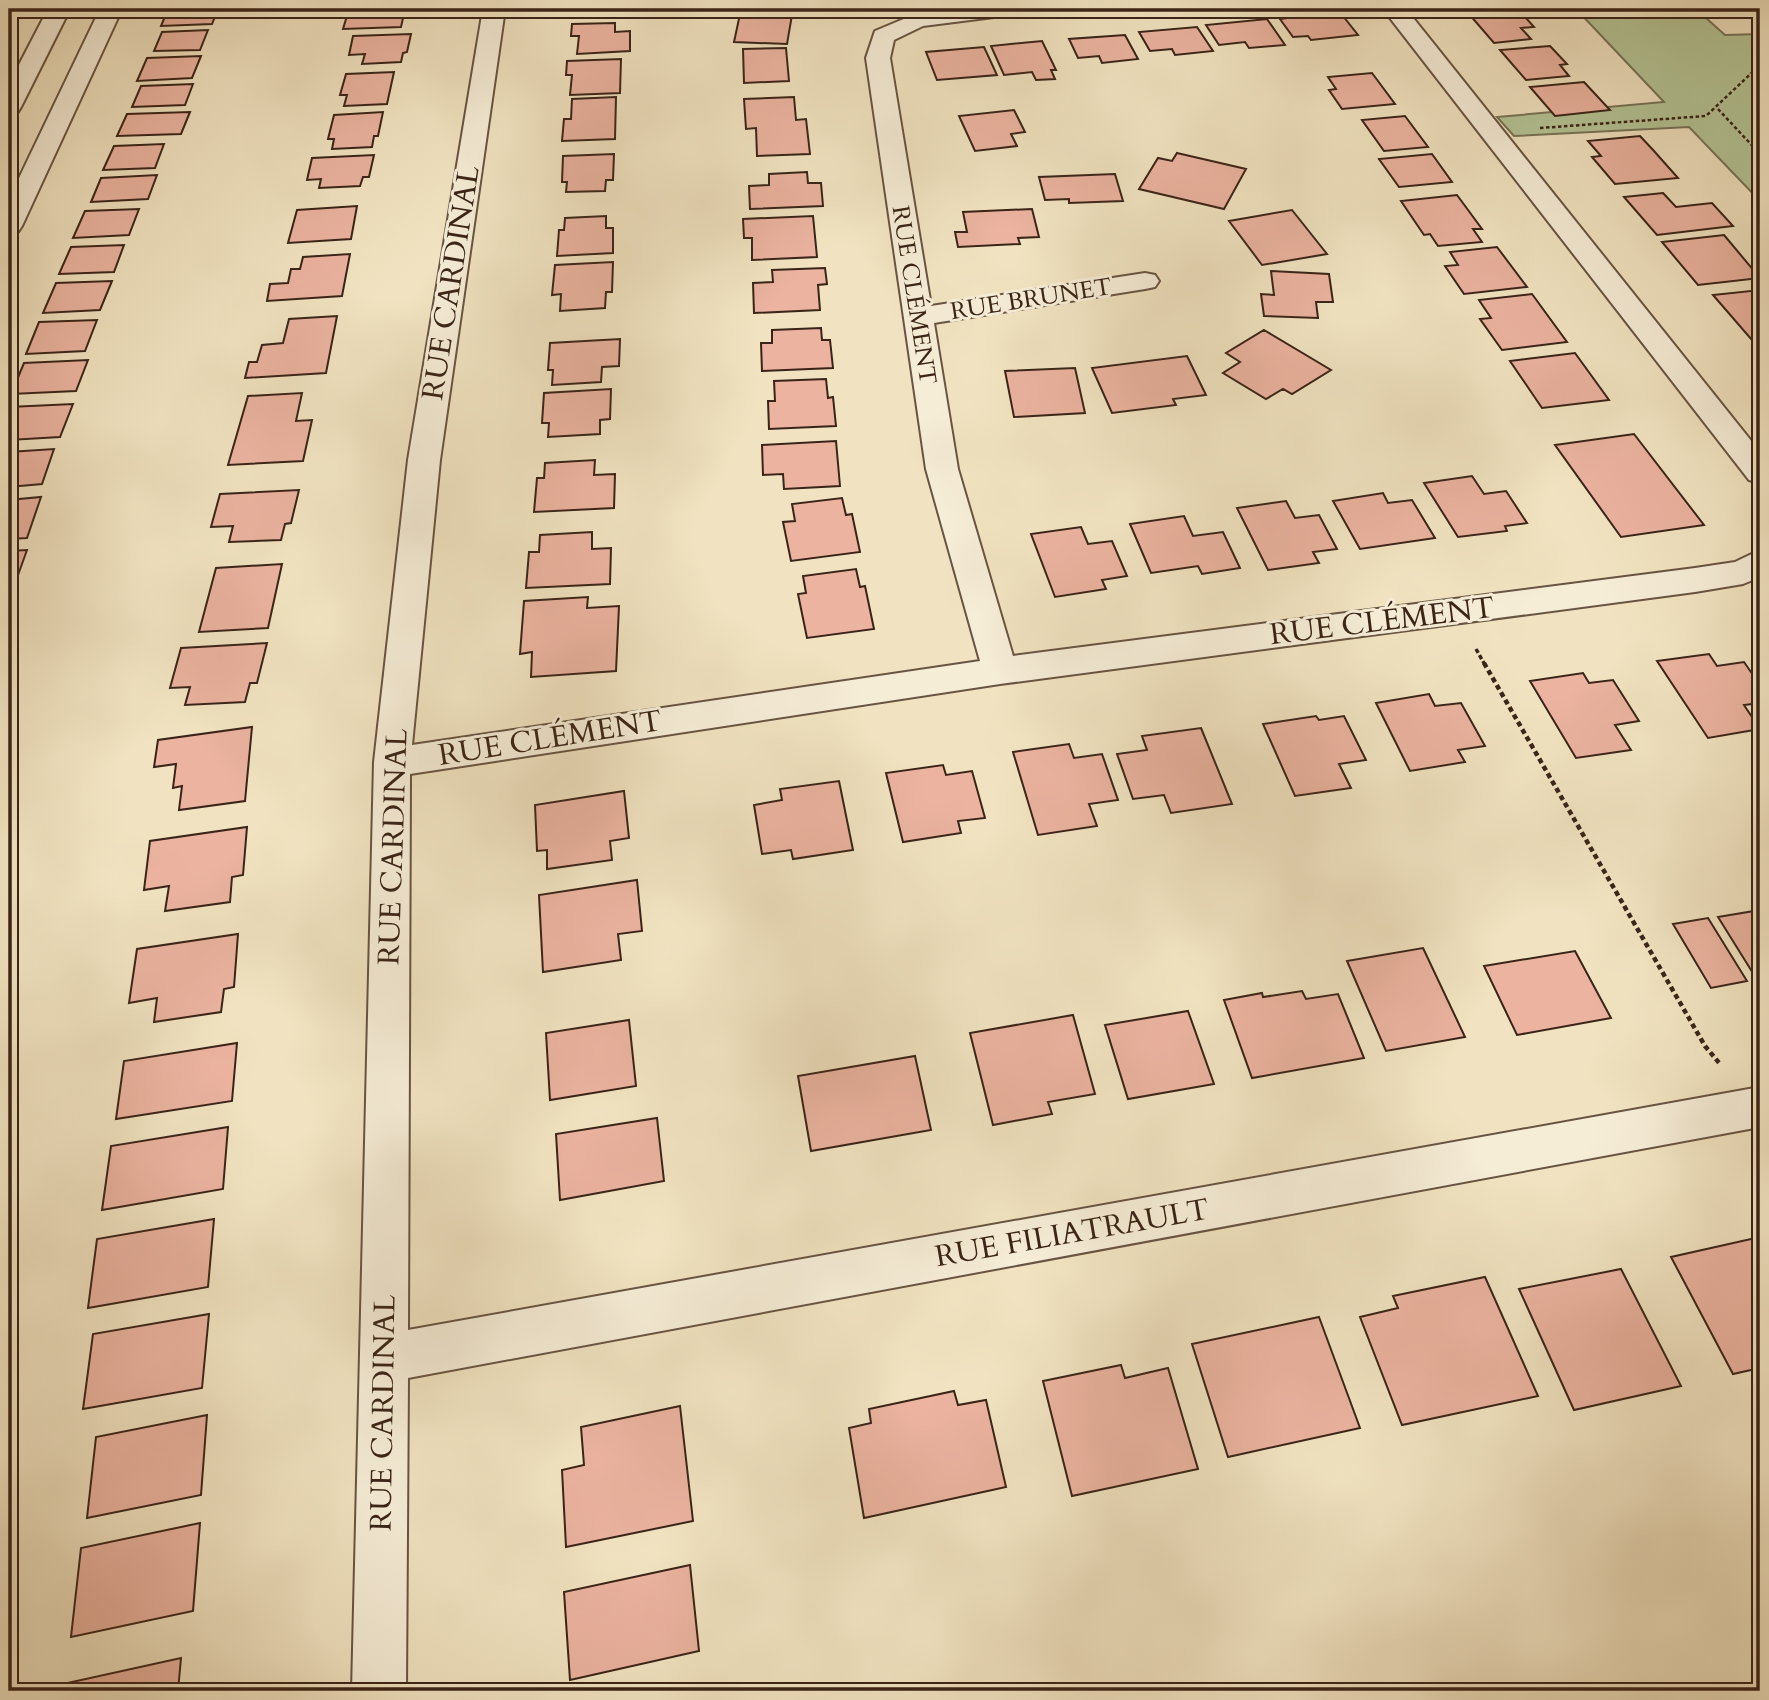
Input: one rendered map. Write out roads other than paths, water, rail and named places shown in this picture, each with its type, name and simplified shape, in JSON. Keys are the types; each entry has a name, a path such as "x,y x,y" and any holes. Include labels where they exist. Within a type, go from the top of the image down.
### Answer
{"street":[{"path":"9,107 59,9"},
{"path":"9,226 111,9"},
{"name":"RUE CARDINAL","path":"379,1691 391,762 424,460 494,9"},
{"name":"RUE CLÉMENT","path":"1000,671 942,469 877,58 883,36 918,20 1002,9"},
{"path":"1394,9 1760,474"},
{"name":"RUE BRUNET","path":"917,317 1145,281"},
{"name":"RUE CLÉMENT","path":"391,762 1000,671 1743,572 1760,562"},
{"name":"RUE FILIATRAULT","path":"383,1359 1759,1107"}]}
